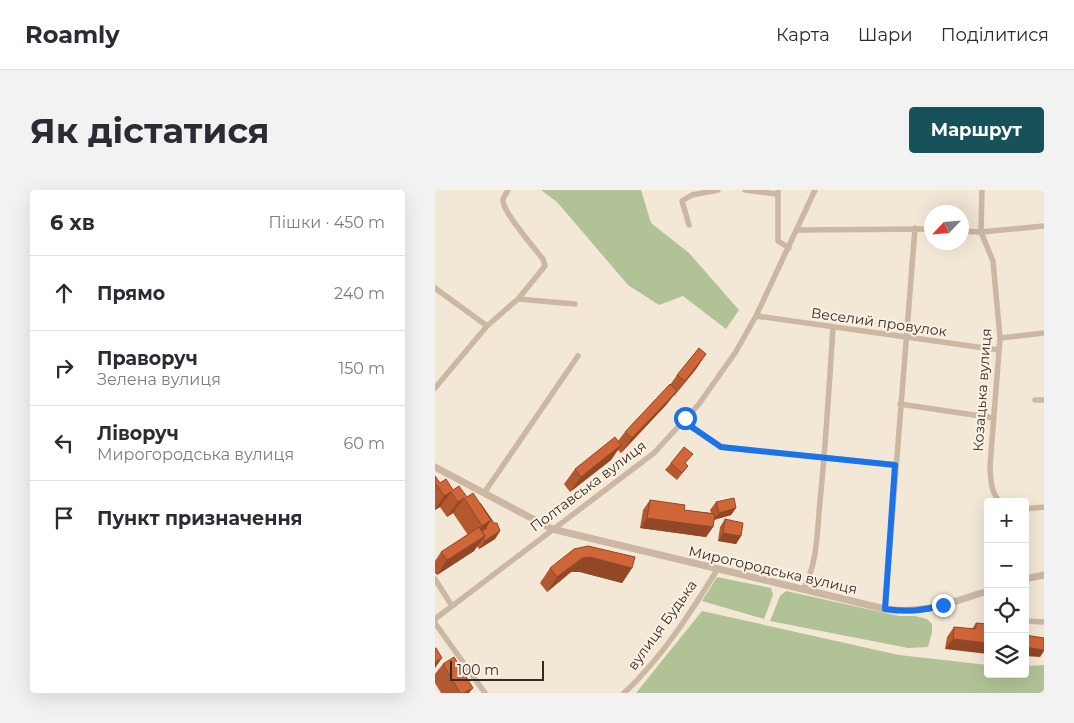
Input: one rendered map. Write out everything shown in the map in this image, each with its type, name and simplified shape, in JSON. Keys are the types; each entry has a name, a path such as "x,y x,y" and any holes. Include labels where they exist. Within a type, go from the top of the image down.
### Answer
{"street":[{"path":"435,388 487,326 518,299 546,263 508,211 503,200 508,190"},
{"path":"689,225 682,201 692,195 718,190"},
{"path":"745,190 778,192 778,241 789,248"},
{"name":"Полтавська вулиця","path":"435,621 452,606 653,453 699,404 735,353 756,316 815,190"},
{"name":"Козацька вулиця","path":"982,190 981,232 993,261 1000,338 993,418 991,480 996,498"},
{"path":"969,231 1044,226"},
{"path":"885,609 915,228"},
{"path":"797,230 924,229"},
{"path":"435,288 487,326"},
{"path":"518,299 575,304"},
{"name":"Веселий провулок","path":"756,316 999,350"},
{"path":"803,590 811,575 815,556 833,328"},
{"path":"1000,338 1044,332"},
{"path":"484,493 578,356"},
{"path":"1035,400 1044,400"},
{"path":"900,404 993,418"},
{"path":"683,421 721,447 895,465"},
{"name":"Мирогородська вулиця","path":"435,467 552,530 885,609 906,612 922,611 984,592"},
{"path":"1029,509 1044,507"},
{"name":"вулиця Будька","path":"624,693 639,680 700,598 717,570"},
{"path":"1029,578 1044,575"},
{"path":"435,579 452,606"},
{"path":"435,621 485,693"},
{"path":"1029,621 1044,622"}],"green space":[{"path":"541,190 641,190 651,223 689,253 739,310 726,329 683,296 659,305 628,285 557,202"},
{"path":"717,577 771,588 773,595 764,619 702,601"},
{"path":"786,591 899,616 915,616 927,619 932,624 928,647 908,648 770,621 780,596"},
{"path":"702,611 899,655 984,665 984,678 1029,678 1029,666 1044,665 1044,693 636,693"}],"building":[{"path":"699,348 706,354 685,381 677,375"},
{"path":"670,384 677,391 632,438 625,432"},
{"path":"615,437 621,445 581,477 575,469"},
{"path":"684,447 693,454 685,463 688,466 682,473 671,463"},
{"path":"435,476 440,483 446,479 453,490 459,486 467,497 473,493 491,520 482,526 464,498 458,502 451,492 444,496 437,485 435,487"},
{"path":"734,498 736,508 719,513 716,502"},
{"path":"650,500 685,505 684,510 715,514 713,527 647,518"},
{"path":"480,503 494,523 497,523 500,531 485,541 482,531 487,528 491,520"},
{"path":"725,519 743,523 741,536 723,533"},
{"path":"479,527 485,536 447,560 441,552"},
{"path":"588,546 635,557 632,568 590,557 582,558 557,577 550,568 574,549"},
{"path":"976,623 984,624 984,643 953,639 954,627 976,629"},
{"path":"1029,636 1044,638 1044,650 1029,648"},
{"path":"435,648 442,658 435,662"},
{"path":"454,657 473,688 464,693 460,693 443,664"}],"route":[{"path":"685,418 683,421 721,447 895,465 885,609 906,612 922,611 943,605"}]}
